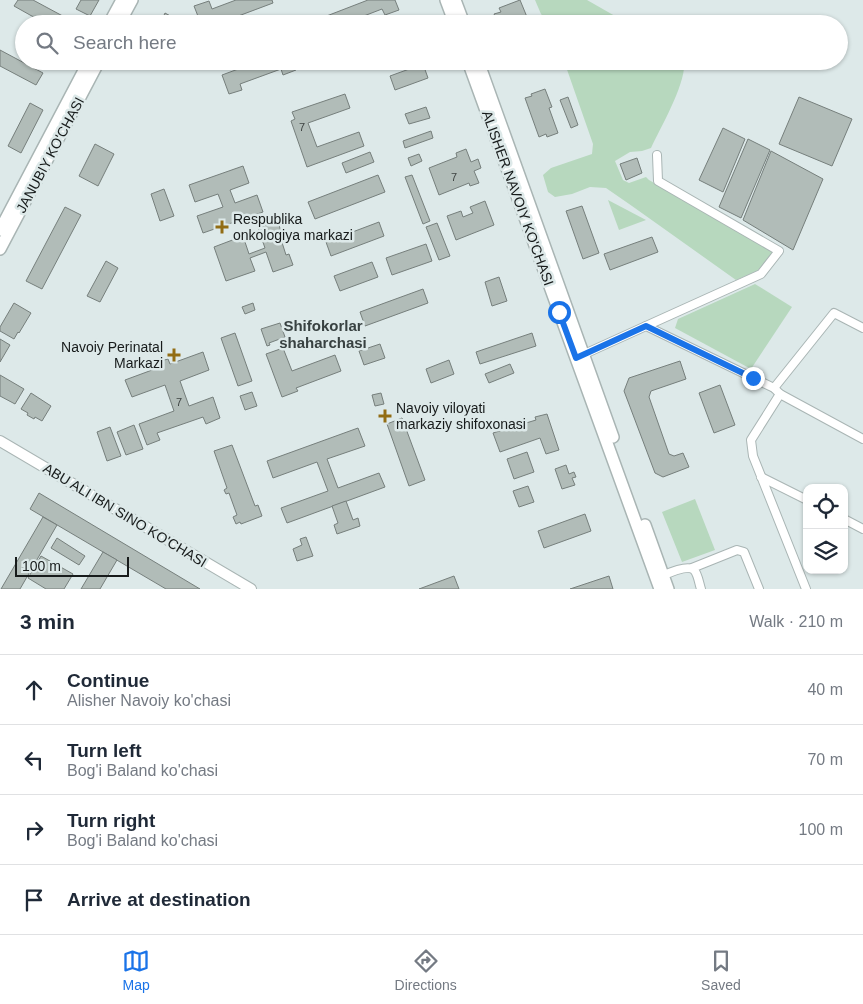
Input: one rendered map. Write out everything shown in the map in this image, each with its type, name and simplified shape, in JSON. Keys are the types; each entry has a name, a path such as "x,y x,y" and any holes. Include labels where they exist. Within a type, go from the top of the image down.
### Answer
{"main road":[{"path":"114,15 122,0"},
{"path":"124,15 132,0"},
{"path":"446,0 452,15"},
{"path":"455,0 461,15"},
{"name":"JANUBIY KO'CHASI","path":"0,230 84,70"},
{"name":"JANUBIY KO'CHASI","path":"0,249 94,70"},
{"name":"ALISHER NAVOIY KO'CHASI","path":"471,70 579,356"},
{"name":"ALISHER NAVOIY KO'CHASI","path":"481,70 579,356 659,581 668,589"}],"street":[{"path":"579,356 761,274 779,251 658,182 657,155"},
{"path":"774,388 834,314 863,328"},
{"path":"646,326 774,388 780,394 863,439"},
{"path":"780,394 751,440 753,456 806,589"},
{"name":"ABU ALI IBN SINO KO'CHASI","path":"0,440 250,589"},
{"name":"ABU ALI IBN SINO KO'CHASI","path":"0,448 238,589"},
{"path":"762,477 803,498"},
{"path":"848,521 863,529"},
{"path":"659,581 687,568 692,568 740,550 744,552 759,589"},
{"path":"692,568 695,571 701,589"}],"green space":[{"path":"535,0 587,0 613,15 542,15"},
{"path":"567,70 684,70 678,92 651,148 630,152 615,161 623,180 629,183 646,177 770,249 773,253 757,271 736,280 606,188 590,187 572,194 555,197 548,192 543,175 551,168 592,154 593,144"},
{"path":"608,200 646,220 619,230"},
{"path":"755,284 792,307 751,369 675,328 678,319"},
{"path":"695,499 715,550 682,562 662,512"}],"building":[{"path":"18,0 33,0 61,15 30,15 14,6"},
{"path":"81,0 99,0 91,15 76,9"},
{"path":"236,0 272,0 273,3 241,15 198,15 194,6 209,1 212,9"},
{"path":"368,0 395,0 399,10 385,15 382,9 366,15 329,15"},
{"path":"520,0 526,15 494,15 501,12 499,8"},
{"path":"0,50 15,58 15,70 37,70 43,73 36,85 0,66"},
{"path":"236,70 278,70 240,84 242,90 229,94 222,75"},
{"path":"281,70 296,70 283,75"},
{"path":"406,70 425,70 428,78 395,90 390,76"},
{"path":"545,89 552,107 549,108 558,133 547,137 546,134 539,137 525,98"},
{"path":"345,94 350,108 308,123 317,147 359,132 364,146 307,167 291,121 295,119 292,112"},
{"path":"568,97 578,125 571,128 560,100"},
{"path":"799,97 852,119 832,166 779,144"},
{"path":"30,103 43,110 21,153 8,146"},
{"path":"426,107 430,118 409,124 405,114"},
{"path":"723,128 745,139 723,192 699,180"},
{"path":"431,131 433,138 405,148 403,141"},
{"path":"748,139 770,150 741,218 719,207"},
{"path":"95,144 114,154 98,186 79,176"},
{"path":"466,149 471,162 478,159 481,168 474,171 479,183 470,186 469,183 439,195 429,168 457,157 456,153"},
{"path":"771,151 823,179 793,250 743,220"},
{"path":"370,152 374,162 346,173 342,163"},
{"path":"419,154 422,161 411,166 408,158"},
{"path":"637,158 642,173 626,180 620,164"},
{"path":"243,166 249,183 230,190 235,203 257,195 263,212 203,233 197,216 223,207 218,194 195,202 189,185"},
{"path":"378,175 385,192 315,219 308,202"},
{"path":"412,175 430,221 423,224 405,177"},
{"path":"164,189 174,216 160,221 151,194"},
{"path":"485,201 494,225 456,240 447,216 461,211 463,217 473,213 470,207"},
{"path":"582,206 599,253 583,259 566,211"},
{"path":"65,207 81,215 42,289 26,281"},
{"path":"278,221 281,232 279,233 286,255 289,254 293,265 273,272 266,252 250,258 255,271 226,281 214,247 243,236 249,254 265,248 258,228"},
{"path":"379,222 384,236 331,256 326,242"},
{"path":"437,223 450,256 439,260 426,227"},
{"path":"652,237 658,252 610,270 604,254"},
{"path":"426,244 432,261 392,275 386,258"},
{"path":"106,261 118,268 100,302 87,296"},
{"path":"372,262 378,277 340,291 334,276"},
{"path":"499,277 507,301 492,306 485,282"},
{"path":"423,289 428,303 365,326 360,312"},
{"path":"14,303 31,313 14,339 0,331 0,327"},
{"path":"253,303 255,310 245,314 242,307"},
{"path":"280,323 285,337 269,343 270,345 267,346 261,329"},
{"path":"235,333 252,381 238,386 221,338"},
{"path":"532,333 536,346 480,364 476,352"},
{"path":"0,339 10,345 0,362"},
{"path":"380,344 385,358 364,365 359,351"},
{"path":"283,348 292,371 335,355 341,371 296,388 298,391 282,397 266,354"},
{"path":"203,352 209,370 180,381 189,406 213,397 220,418 206,424 203,417 157,433 160,440 147,445 139,424 174,411 165,385 132,397 125,380 163,366 161,361 168,359 170,364"},
{"path":"449,360 454,374 431,383 426,369"},
{"path":"680,361 686,379 651,391 649,397 669,454 674,456 683,453 689,467 663,477 655,473 624,391 629,378"},
{"path":"510,364 514,373 489,383 485,374"},
{"path":"0,375 24,389 15,404 0,396"},
{"path":"720,385 735,425 714,433 699,393"},
{"path":"252,392 257,406 245,410 240,396"},
{"path":"31,393 51,406 42,421 27,415 28,413 21,409"},
{"path":"381,393 384,404 375,406 372,395"},
{"path":"547,414 559,450 546,454 540,438 500,452 493,433 536,420 535,417"},
{"path":"402,418 425,480 409,486 387,424"},
{"path":"134,425 143,449 126,455 117,432"},
{"path":"110,427 121,456 107,461 97,432"},
{"path":"358,428 365,446 327,459 338,488 379,473 385,487 287,523 281,508 328,491 317,462 273,478 267,461"},
{"path":"232,445 255,506 258,505 262,516 241,524 240,522 236,524 233,517 237,515 229,493 226,494 224,490 227,488 214,451"},
{"path":"527,452 534,472 514,479 507,459"},
{"path":"566,465 569,474 574,472 576,477 572,478 575,485 562,489 555,469"},
{"path":"528,486 534,502 519,507 513,491"},
{"path":"39,493 200,589 166,589 30,509"},
{"path":"346,501 353,520 358,518 360,526 337,534 334,525 338,523 332,506"},
{"path":"585,514 591,531 544,548 538,531"},
{"path":"43,517 57,525 20,589 1,589"},
{"path":"306,537 313,556 297,561 293,549 302,545 300,539"},
{"path":"57,538 85,556 79,565 51,548"},
{"path":"103,552 117,560 100,589 81,589"},
{"path":"41,556 73,574 64,589 46,589 28,578"},
{"path":"454,576 459,589 419,589"},
{"path":"609,576 613,589 570,589"}],"place":[{"name":"Respublika onkologiya markazi","path":"222,227"},
{"name":"Navoiy Perinatal Markazi","path":"174,355"},
{"name":"Navoiy viloyati markaziy shifoxonasi","path":"385,416"}],"district":[{"name":"Shifokorlar shaharchasi","path":"323,334"}],"route":[{"path":"559,312 576,358 646,326 753,378"}]}
